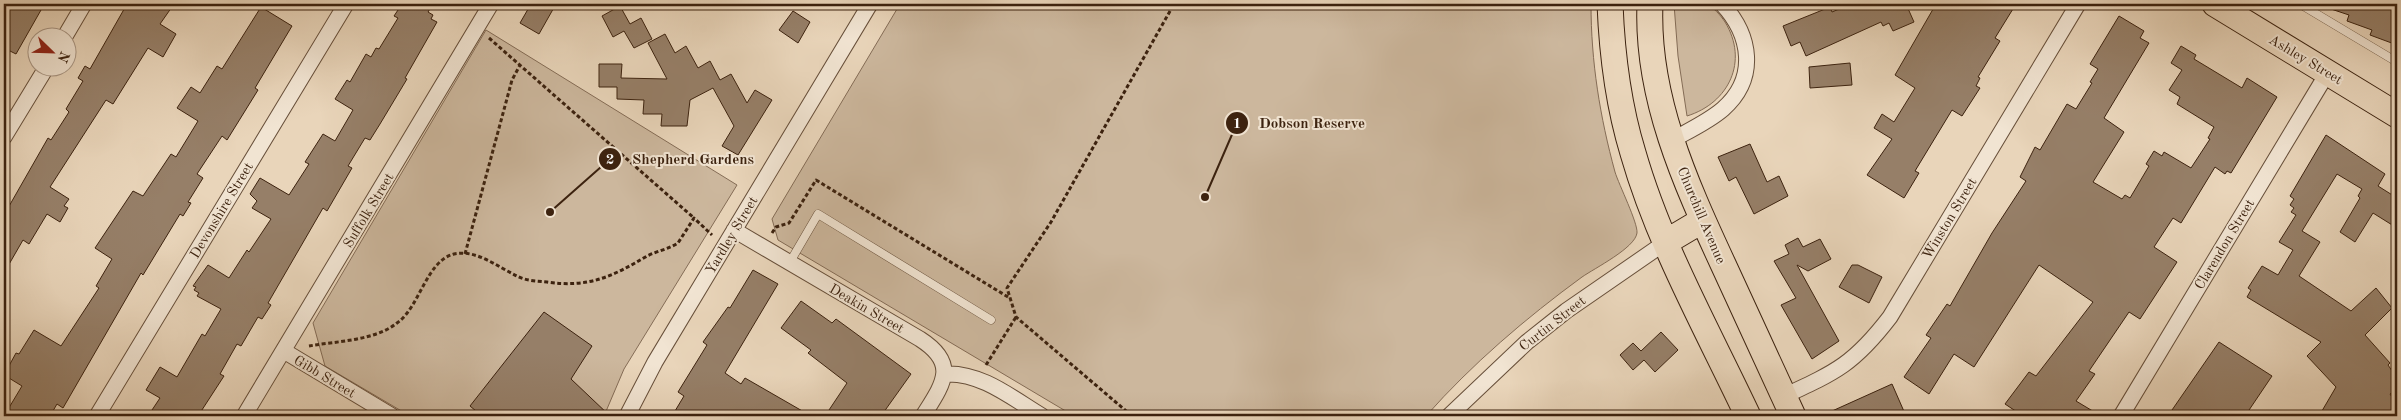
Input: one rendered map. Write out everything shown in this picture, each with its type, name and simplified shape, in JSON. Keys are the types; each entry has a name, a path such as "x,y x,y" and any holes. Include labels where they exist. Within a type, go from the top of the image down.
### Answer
{"main road":[{"path":"1610,4 1614,64 1632,152 1666,242 1748,416"},
{"name":"Churchill Avenue","path":"1650,4 1653,61 1670,141 1702,220 1788,406"},
{"name":"Ashley Street","path":"2215,4 2397,115"},
{"path":"1632,152 1670,141"},
{"path":"1666,242 1702,220"}],"street":[{"path":"70,28 84,4"},
{"name":"Devonshire Street","path":"96,416 346,4"},
{"name":"Yardley Street","path":"627,416 655,362 870,4"},
{"path":"1670,141 1724,108 1732,99 1744,74 1747,60 1746,44 1732,15 1722,4"},
{"name":"Winston Street","path":"1788,406 1849,363 1865,349 1890,316 2078,4"},
{"name":"Suffolk Street","path":"244,416 477,27 488,5"},
{"name":"Clarendon Street","path":"2121,416 2328,72"},
{"path":"4,137 40,78"},
{"name":"Deakin Street","path":"734,230 930,345 942,358 945,374"},
{"name":"Curtin Street","path":"1449,416 1493,373 1540,332 1594,290 1666,242"},
{"name":"Gibb Street","path":"284,351 392,416"},
{"path":"923,416 936,395 945,374 957,373 978,378 1042,416"}],"lane":[{"path":"2300,4 2397,62"},
{"path":"790,262 818,214 991,320"}],"path":[{"path":"1132,416 1016,317 1008,297 1009,283 1051,222 1174,4"},
{"path":"477,27 725,246"},
{"path":"465,254 512,80 520,65"},
{"path":"763,247 776,227 789,223 816,180 1008,297"},
{"path":"310,346 369,336 396,325 412,308 437,265 454,254 465,254 497,265 519,277 568,285 585,283 604,278 647,256 674,246 678,243 694,218"},
{"path":"978,378 1016,317"}],"shaded area":[{"path":"1701,3 1714,9 1725,22 1732,37 1735,51 1735,65 1731,79 1724,91 1702,110 1687,116 1678,56 1674,4"},
{"path":"900,4 1591,4 1591,26 1597,89 1605,131 1615,172 1635,221 1637,233 1635,239 1622,251 1582,277 1500,342 1426,416 1074,416 778,240 772,219"},
{"path":"486,30 737,185 624,369 604,416 410,416 325,366 313,323"}],"building":[{"path":"4,4 31,4 41,10 31,28 28,28 28,33 16,54 4,48"},
{"path":"127,4 174,4 160,24 176,34 163,57 148,48 113,104 106,100 50,187 69,199 64,206 68,208 60,222 47,214 29,244 23,240 4,273 4,215 48,138 51,140 69,112 66,109 83,81 78,78 85,66 90,69"},
{"path":"402,4 433,4 428,12 433,15 431,19 437,22 405,78 407,79 380,124 370,140 365,138 348,166 352,168 327,211 323,208 268,303 271,305 262,319 258,317 241,346 237,344 220,374 224,376 198,416 148,416 160,398 146,390 160,367 177,377 202,334 205,336 221,309 197,296 199,293 194,290 196,287 193,286 208,265 229,278 247,250 249,252 271,219 252,208 257,201 250,194 260,178 289,195 309,164 305,162 323,134 335,141 353,110 335,99 347,80 350,82 366,54 371,57 376,48 379,49 398,18 394,16"},
{"path":"531,4 556,4 539,34 520,23"},
{"path":"1851,4 1906,4 1914,22 1893,31 1889,23 1883,26 1881,22 1806,56 1800,42 1791,46 1783,26 1830,7 1832,12"},
{"path":"1936,4 2016,4 1995,38 2000,41 1978,77 1980,78 1976,86 1980,88 1962,116 1952,110 1915,171 1919,173 1904,198 1867,175 1892,139 1874,128 1882,114 1894,122 1915,88 1895,75"},
{"path":"2322,4 2397,4 2397,45 2370,35 2372,30 2347,21 2349,15 2322,6"},
{"path":"620,6 630,24 641,18 652,39 634,48 624,31 613,37 602,16"},
{"path":"261,7 292,26 255,88 258,90 227,140 222,136 197,174 203,178 188,202 191,203 183,216 180,214 143,275 141,273 63,408 57,404 50,416 4,416 22,386 4,375 16,353 19,354 34,330 61,346 99,288 96,286 112,259 95,248 133,191 143,196 171,154 176,157 198,121 177,108 191,87 200,93 217,66 222,69"},
{"path":"793,11 810,22 798,43 779,30"},
{"path":"2119,16 2144,31 2140,38 2149,43 2104,118 2124,132 2093,182 2122,199 2125,195 2130,198 2149,166 2146,164 2154,151 2162,156 2164,152 2191,168 2210,139 2208,138 2214,127 2177,104 2180,97 2169,90 2182,70 2171,63 2181,46 2196,55 2194,59 2242,88 2247,78 2277,97 2231,173 2227,171 2225,174 2215,167 2181,223 2173,218 2154,247 2177,262 2140,319 2129,312 2089,371 2095,374 2076,401 2101,416 2023,416 2005,404 2029,372 2036,376 2093,302 2039,265 1974,367 1954,354 1929,394 1904,377 1931,338 1926,335 1947,304 1950,306 1992,233 2026,181 2020,177 2035,147 2040,150 2067,104 2076,109 2092,83 2090,82 2098,69 2090,64"},
{"path":"665,34 675,53 686,46 698,68 710,61 720,80 731,74 747,103 755,90 772,100 738,155 722,146 734,126 713,88 690,100 687,126 661,126 662,114 643,114 644,100 617,99 617,87 599,87 599,64 622,64 621,78 667,79 648,43"},
{"path":"1850,63 1852,85 1810,88 1809,67"},
{"path":"2326,135 2385,174 2378,186 2397,198 2397,228 2373,213 2355,242 2340,232 2360,198 2358,196 2362,189 2337,174 2302,231 2320,242 2299,276 2351,311 2376,288 2392,308 2365,335 2390,363 2388,365 2397,378 2397,388 2390,394 2397,405 2397,416 2319,416 2336,387 2307,356 2321,342 2247,297 2251,290 2248,288 2262,266 2278,275 2293,250 2279,242 2296,215 2291,212 2294,208 2290,205 2294,199 2290,196"},
{"path":"1750,144 1767,182 1779,176 1788,196 1754,214 1736,177 1729,181 1718,157"},
{"path":"1798,238 1803,247 1820,239 1831,259 1808,271 1797,265 1839,341 1812,359 1781,305 1796,298 1774,261 1789,254 1785,245"},
{"path":"1852,265 1858,265 1882,277 1869,303 1839,287"},
{"path":"753,270 778,284 725,373 741,384 745,378 811,416 672,416 684,396 678,392 707,345 703,342 728,307 730,308"},
{"path":"801,301 832,323 836,319 911,374 881,416 825,416 847,383 808,353 811,350 781,328"},
{"path":"544,312 592,346 571,379 610,416 482,416 470,406"},
{"path":"1661,332 1678,350 1655,372 1644,360 1633,370 1620,355 1633,343 1641,351"},
{"path":"2219,342 2272,376 2245,416 2180,416 2172,410"},
{"path":"1892,384 1906,416 1821,416"}],"place":[{"name":"Dobson Reserve","path":"1205,197"},
{"name":"Shepherd Gardens","path":"550,212"}]}
